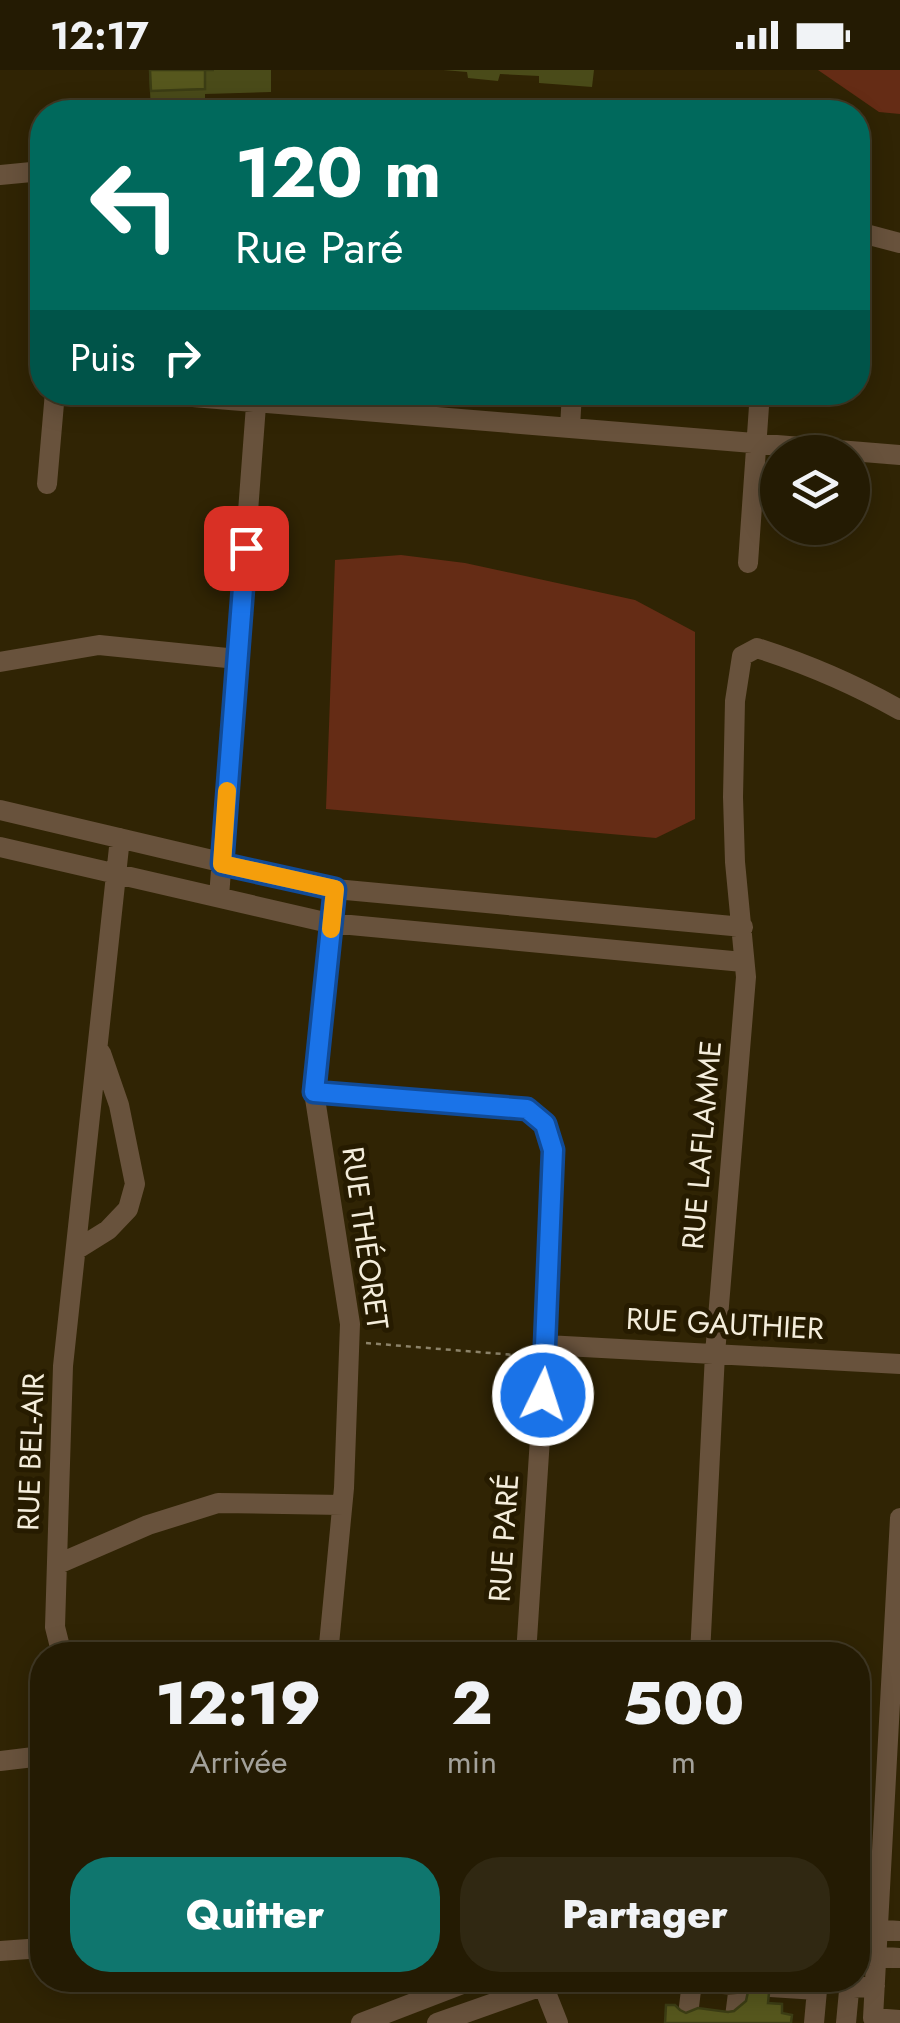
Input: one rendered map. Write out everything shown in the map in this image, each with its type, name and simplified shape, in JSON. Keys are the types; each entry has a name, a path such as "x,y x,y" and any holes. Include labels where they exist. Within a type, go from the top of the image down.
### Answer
{"street":[{"path":"0,175 30,173"},
{"path":"870,235 900,243"},
{"path":"47,484 53,405"},
{"path":"219,897 256,405"},
{"path":"330,405 900,455"},
{"path":"570,428 571,405"},
{"path":"748,563 759,405"},
{"path":"0,662 98,645 237,660"},
{"name":"RUE LAFLAMME","path":"701,1642 715,1354 746,977 733,797 736,701 742,656 757,648 801,662 900,710"},
{"path":"0,810 335,889 742,927"},
{"name":"RUE BEL-AIR","path":"59,1642 55,1627 64,1366 120,838"},
{"path":"0,847 331,923 742,962"},
{"name":"RUE THÉORET","path":"329,1642 342,1505 350,1324 314,1092 335,889"},
{"path":"442,934 444,899"},
{"name":"RUE BEL-AIR","path":"76,1250 108,1230 128,1209 135,1184 118,1105 99,1046"},
{"name":"RUE PARÉ","path":"314,1092 527,1109 545,1124 553,1150 546,1351 527,1642"},
{"name":"RUE GAUTHIER","path":"546,1351 715,1354 900,1364"},
{"path":"58,1564 148,1525 218,1504 342,1505"},
{"path":"870,1903 900,1518"},
{"path":"0,1761 30,1757"},
{"path":"870,1929 900,1931"},
{"path":"0,1951 30,1949"},
{"path":"870,1956 900,1958"},
{"path":"870,1967 875,1986 872,2018 894,2021"},
{"path":"870,1986 875,1986"},
{"path":"361,2023 442,1992"},
{"path":"437,2023 519,1992"},
{"path":"549,1992 558,2023"},
{"path":"687,2023 691,1992"},
{"path":"726,2023 734,2018 738,1992"},
{"path":"814,2023 816,1992"},
{"path":"846,2023 850,1992"}],"path":[{"path":"350,1341 546,1351"}],"shaded area":[{"path":"818,70 900,70 900,114 879,112 870,106 870,100 862,100"},
{"path":"401,555 465,563 635,600 695,632 695,819 656,838 326,809 335,560"}],"building":[{"path":"150,70 205,70 205,89 151,91"},
{"path":"748,1992 769,1992 768,2003 782,2004 782,2013 792,2015 791,2023 665,2023 666,2005 675,2005 686,2013 698,2008 728,2012 746,2001"}],"slow traffic":[{"path":"227,791 222,864 335,889 331,929"}],"route":[{"path":"246,548 222,864 335,889 314,1092 527,1109 545,1124 553,1150 543,1395"}]}
